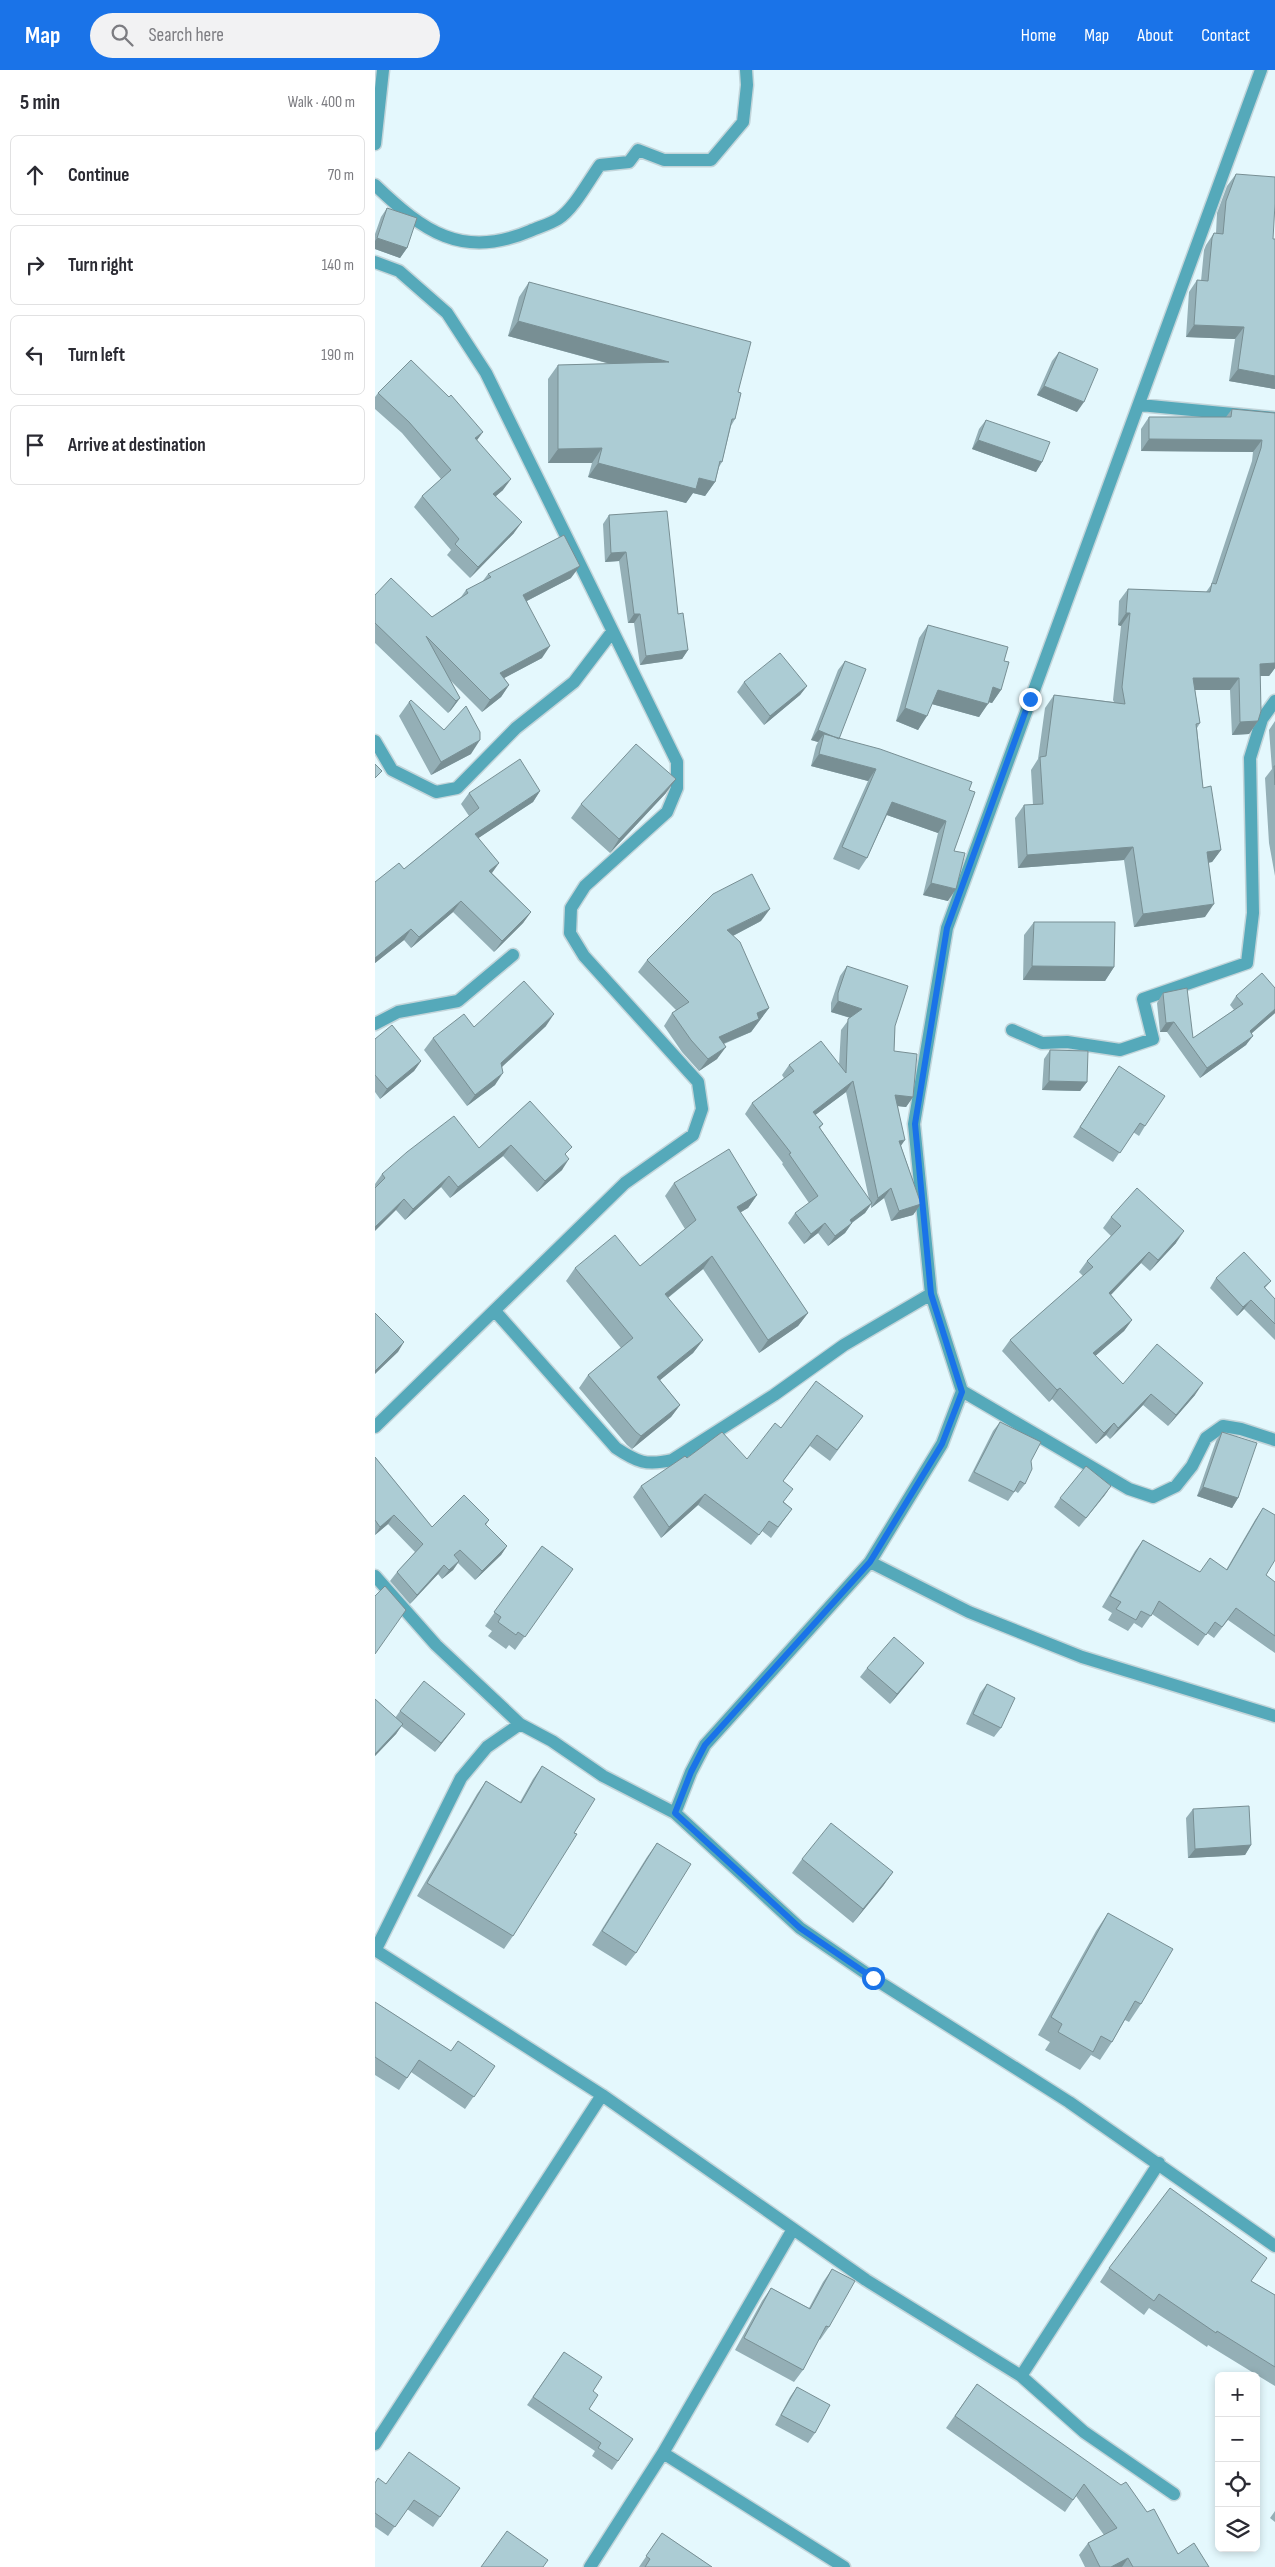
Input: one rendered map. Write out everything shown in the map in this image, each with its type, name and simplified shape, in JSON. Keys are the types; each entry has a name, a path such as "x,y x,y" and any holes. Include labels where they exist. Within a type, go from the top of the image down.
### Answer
{"street":[{"path":"375,144 383,70"},
{"path":"375,185 402,210 438,235 477,244 517,236 559,218 578,197 600,165 629,162 638,150 664,160 711,160 743,122 747,85 746,70"},
{"path":"675,1813 691,1772 705,1745 870,1562 942,1444 962,1392 931,1294 915,1124 947,928 1140,405 1261,70"},
{"path":"375,262 399,271 447,313 486,373 677,762 677,788 667,812 585,886 571,908 570,933 584,956 698,1082 702,1109 693,1135 625,1183 375,1427"},
{"path":"1140,405 1275,418"},
{"path":"375,741 393,770 436,792 457,788 516,728 573,682 612,632"},
{"path":"1012,1030 1042,1044 1067,1042 1120,1050 1153,1039 1143,1000 1247,963 1253,913 1249,758 1262,719 1275,701"},
{"path":"375,1024 398,1012 458,1001 513,955"},
{"path":"495,1311 616,1448 637,1461 657,1463 672,1460 774,1395 844,1345 931,1294"},
{"path":"962,1392 1129,1488 1153,1497 1176,1486 1192,1466 1206,1438 1223,1426 1241,1429 1275,1440"},
{"path":"870,1562 969,1612 1082,1657 1275,1716"},
{"path":"375,1576 436,1645 520,1724 552,1741 603,1776 675,1813 800,1928 873,1978 1069,2102 1159,2163 1275,2246"},
{"path":"520,1724 487,1747 461,1778 375,1950 602,2095 866,2280 1021,2376 1084,2432 1173,2494"},
{"path":"375,2444 602,2095"},
{"path":"1021,2376 1159,2163"},
{"path":"590,2567 663,2453 793,2229"},
{"path":"663,2453 844,2567"}],"building":[{"path":"1236,174 1275,177 1273,239 1275,239 1275,376 1238,369 1244,327 1194,325 1197,280 1208,281 1212,238 1214,233 1223,234 1226,201"},
{"path":"387,208 417,218 407,248 377,238"},
{"path":"529,282 751,342 738,392 741,393 735,419 732,419 722,462 720,461 715,482 699,478 696,489 598,463 602,448 558,449 558,365 669,362 518,321"},
{"path":"1059,352 1098,369 1084,402 1044,386"},
{"path":"411,360 449,397 451,395 483,432 475,438 511,479 493,494 522,522 478,567 455,544 459,539 422,496 451,470 409,422 378,393"},
{"path":"1232,409 1275,413 1275,663 1260,664 1261,711 1258,721 1240,722 1239,678 1193,678 1200,723 1196,724 1203,788 1211,786 1221,850 1207,852 1214,904 1143,914 1133,847 1027,855 1024,805 1043,804 1040,757 1046,756 1054,695 1125,704 1122,687 1130,613 1126,613 1128,589 1210,592 1212,583 1216,584 1261,448 1262,440 1149,439 1149,417 1231,417"},
{"path":"986,420 1050,442 1042,462 978,440"},
{"path":"667,511 678,614 683,613 688,650 646,656 640,614 634,614 626,552 611,553 609,515"},
{"path":"564,535 580,566 523,595 550,646 500,673 509,685 490,700 426,636 460,698 456,701 375,623 375,595 391,578 432,617 468,593 466,590 491,577 488,574"},
{"path":"928,625 1008,647 1004,661 1009,662 1001,690 993,687 988,704 938,690 927,716 905,708"},
{"path":"780,653 807,686 770,716 744,682"},
{"path":"845,661 866,669 839,739 818,730"},
{"path":"411,700 444,730 466,706 480,732 480,740 441,762 409,702"},
{"path":"824,734 880,749 972,782 969,790 975,792 954,851 965,853 956,889 931,883 946,821 892,802 867,858 842,847 876,769 819,754"},
{"path":"636,744 676,779 619,839 581,804"},
{"path":"520,759 540,791 475,834 499,863 489,871 531,912 502,941 461,901 419,937 411,929 375,958 375,882 399,863 404,869 479,808 469,793"},
{"path":"375,764 382,771 375,778"},
{"path":"752,874 770,909 727,930 740,942 769,1008 757,1013 759,1019 719,1037 726,1047 708,1059 691,1040 672,1013 689,1002 647,960 713,894"},
{"path":"1034,922 1115,922 1114,967 1032,966"},
{"path":"847,966 908,986 895,1026 894,1051 917,1054 913,1097 895,1095 905,1140 899,1141 921,1204 899,1211 891,1188 878,1198 853,1081 813,1112 823,1124 819,1127 872,1203 850,1220 852,1223 835,1236 825,1223 811,1234 795,1213 818,1196 789,1154 791,1153 752,1103 794,1071 789,1065 821,1041 846,1073 848,1019 862,1009 838,1001 838,993"},
{"path":"1262,973 1275,988 1275,1009 1250,1031 1253,1036 1207,1068 1174,1022 1166,1023 1163,993 1187,988 1193,1038 1243,1004 1236,996"},
{"path":"524,981 554,1014 501,1063 503,1073 475,1095 433,1038 464,1014 474,1027"},
{"path":"392,1025 421,1061 387,1089 375,1075 375,1039"},
{"path":"1050,1050 1088,1051 1087,1082 1049,1081"},
{"path":"1119,1066 1165,1096 1145,1126 1140,1123 1120,1153 1080,1127"},
{"path":"530,1101 572,1147 565,1154 569,1159 545,1181 511,1145 458,1187 449,1176 413,1209 404,1199 375,1227 375,1188 385,1178 382,1174 407,1152 454,1116 479,1148"},
{"path":"729,1149 757,1195 737,1207 808,1313 768,1340 712,1256 665,1294 703,1340 657,1377 680,1405 641,1436 588,1375 633,1338 575,1268 615,1235 640,1266 696,1220 674,1183"},
{"path":"1137,1188 1184,1231 1158,1260 1149,1252 1109,1293 1132,1320 1093,1353 1123,1384 1157,1344 1203,1383 1176,1415 1151,1394 1118,1428 1114,1423 1104,1433 1060,1388 1057,1390 1010,1340 1093,1267 1087,1261 1121,1226 1111,1217"},
{"path":"1244,1252 1271,1281 1264,1287 1275,1299 1275,1324 1251,1300 1243,1307 1216,1278"},
{"path":"375,1313 404,1342 375,1371"},
{"path":"816,1381 863,1416 837,1450 817,1435 783,1481 793,1489 783,1502 792,1509 778,1527 769,1521 759,1535 705,1494 669,1527 641,1486 685,1456 687,1458 722,1432 747,1459 775,1423 781,1428"},
{"path":"1000,1422 1041,1442 1031,1461 1032,1469 1025,1484 1020,1481 1014,1492 974,1472"},
{"path":"1222,1432 1257,1443 1238,1498 1203,1487"},
{"path":"375,1457 432,1527 464,1495 489,1520 485,1524 507,1546 482,1571 460,1550 454,1555 459,1561 449,1570 444,1565 417,1595 397,1572 423,1544 394,1515 380,1527 375,1520"},
{"path":"1086,1466 1111,1486 1086,1518 1060,1498"},
{"path":"1263,1508 1275,1515 1275,1560 1266,1575 1275,1582 1275,1636 1236,1608 1222,1627 1215,1622 1206,1635 1159,1601 1151,1616 1141,1611 1136,1620 1116,1609 1121,1602 1110,1596 1143,1540 1200,1572 1210,1558 1227,1570"},
{"path":"542,1546 573,1569 525,1637 518,1632 516,1635 498,1622 501,1617 494,1612"},
{"path":"385,1586 406,1610 375,1654 375,1596"},
{"path":"894,1637 924,1663 897,1694 867,1668"},
{"path":"424,1681 465,1714 441,1743 400,1711"},
{"path":"987,1684 1015,1698 1001,1728 973,1714"},
{"path":"375,1699 403,1724 375,1754"},
{"path":"542,1766 595,1799 574,1833 577,1834 513,1936 427,1883 486,1781 521,1803"},
{"path":"1249,1806 1251,1845 1195,1849 1193,1809"},
{"path":"831,1823 893,1872 863,1909 802,1859"},
{"path":"657,1843 691,1864 636,1953 602,1931"},
{"path":"1108,1913 1173,1949 1141,2004 1135,2001 1112,2042 1101,2036 1093,2052 1058,2032 1062,2024 1051,2017"},
{"path":"375,2002 451,2051 458,2041 495,2066 474,2097 419,2060 407,2078 375,2057"},
{"path":"1170,2188 1267,2258 1251,2281 1275,2295 1275,2367 1217,2331 1216,2333 1159,2294 1154,2301 1109,2268"},
{"path":"832,2269 855,2281 829,2327 826,2326 803,2370 744,2338 771,2288 810,2309"},
{"path":"564,2352 602,2377 593,2391 598,2395 589,2409 633,2439 618,2461 598,2448 601,2443 533,2397"},
{"path":"977,2384 1121,2485 1126,2482 1147,2512 1154,2509 1178,2554 1194,2543 1209,2567 1133,2567 1128,2558 1111,2567 1100,2567 1088,2543 1117,2528 1084,2484 1073,2500 955,2416"},
{"path":"797,2387 830,2405 815,2433 781,2415"},
{"path":"409,2452 460,2488 440,2517 414,2500 395,2527 375,2513 375,2483 378,2478 386,2484"},
{"path":"507,2531 548,2560 543,2567 481,2567"},
{"path":"662,2533 712,2567 645,2567 650,2559 646,2556"}],"route":[{"path":"873,1978 800,1928 675,1813 691,1772 705,1745 870,1562 942,1444 962,1392 931,1294 915,1124 947,928 1030,699"}]}
